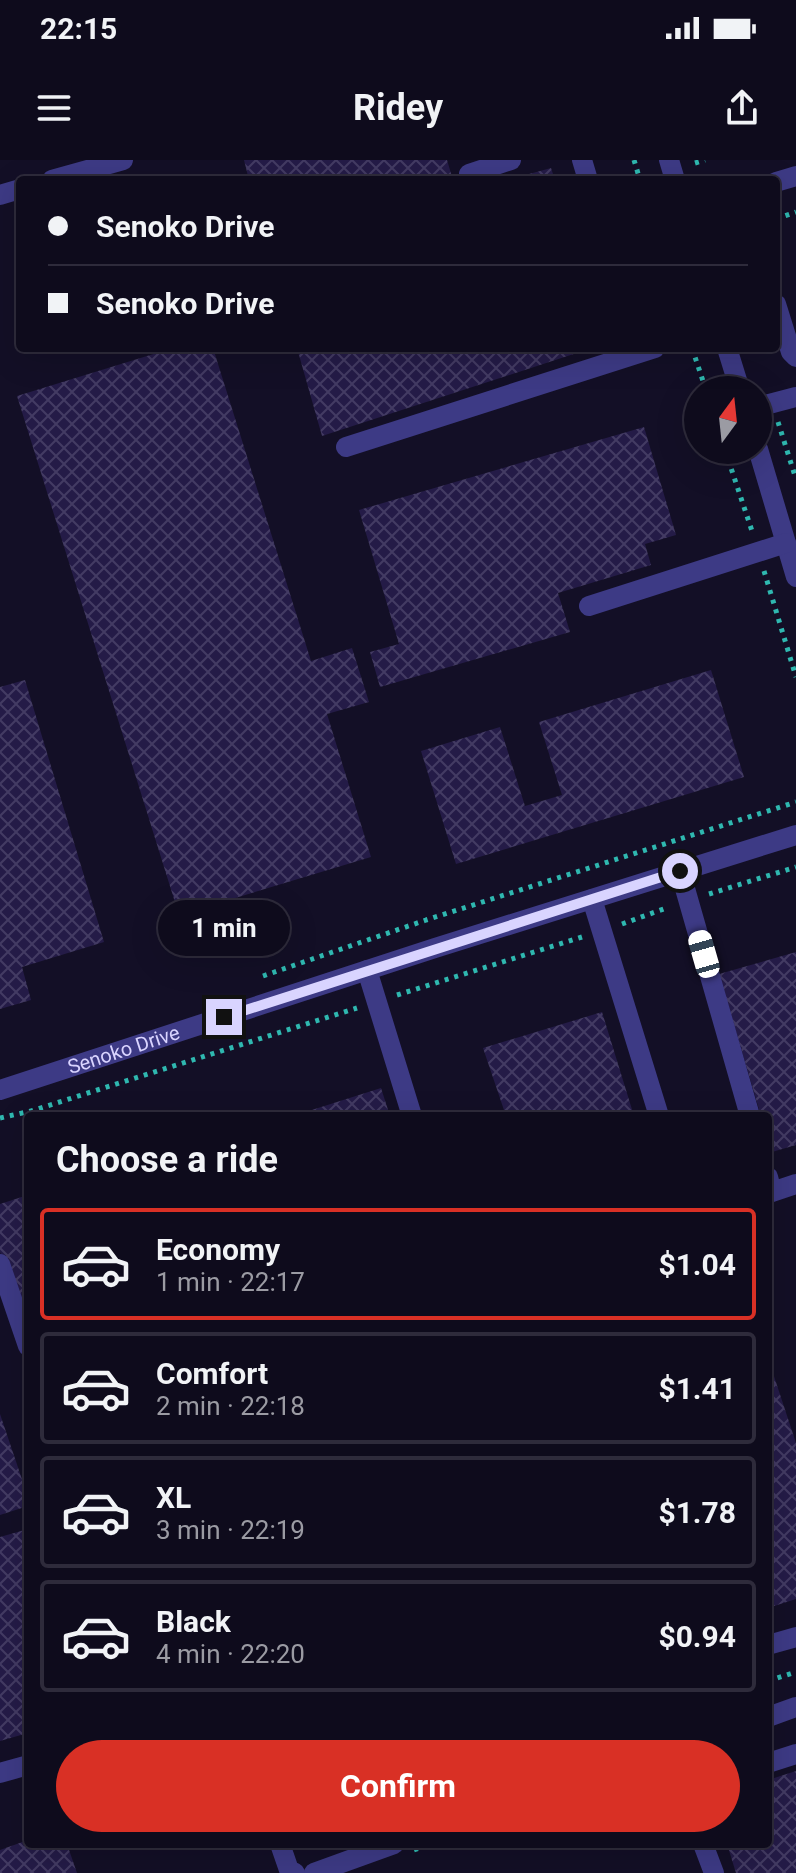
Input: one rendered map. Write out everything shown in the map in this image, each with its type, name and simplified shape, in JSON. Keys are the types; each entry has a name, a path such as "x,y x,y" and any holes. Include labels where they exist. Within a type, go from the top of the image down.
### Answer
{"street":[{"path":"66,176 123,160"},
{"path":"469,174 511,160"},
{"path":"780,317 791,352 796,357"},
{"path":"346,447 638,352"},
{"path":"728,352 736,376"},
{"path":"772,403 796,397"},
{"path":"762,464 796,577"},
{"path":"589,606 786,543"},
{"name":"Senoko Drive","path":"0,1090 796,835"},
{"path":"680,871 749,1112"},
{"path":"592,899 658,1112"},
{"path":"367,970 411,1112"},
{"path":"772,1192 796,1184"},
{"path":"0,1264 24,1334"},
{"path":"772,1644 796,1637"},
{"path":"772,1716 796,1707"},
{"path":"772,1762 796,1754"},
{"path":"0,1773 24,1766"},
{"path":"281,1848 289,1870 295,1873"},
{"path":"314,1873 381,1848"},
{"path":"705,1848 714,1873"}],"path":[{"path":"695,163 705,160"},
{"path":"693,352 701,376"},
{"path":"426,920 796,802"},
{"path":"772,1680 796,1672"}],"building":[{"path":"244,160 447,160 452,176 248,176"},
{"path":"551,168 554,176 522,176"},
{"path":"160,352 214,352 311,661 352,648 369,702 327,714 371,857 179,915 17,396"},
{"path":"298,352 580,352 322,436"},
{"path":"644,427 676,535 645,544 651,565 558,593 570,632 380,687 370,652 399,644 359,510"},
{"path":"711,670 744,777 456,864 421,751 500,727 525,806 562,795 539,722"},
{"path":"25,680 104,942 22,967 31,1000 0,1009 0,687"},
{"path":"796,952 796,1145 772,1152 772,1112 760,1112 719,974"},
{"path":"602,1012 633,1112 505,1112 483,1048"},
{"path":"381,1088 389,1112 305,1112"},
{"path":"24,1196 24,1320 0,1252 0,1204"},
{"path":"772,1370 796,1443 796,1599 772,1607"},
{"path":"0,1414 24,1485 24,1507 0,1515"},
{"path":"24,1530 24,1734 0,1741 0,1537"},
{"path":"796,1771 796,1873 736,1873 728,1848 772,1848 772,1779"},
{"path":"24,1841 24,1848 68,1848 77,1873 0,1873 0,1850"}],"route":[{"path":"224,1017 680,871"}]}
